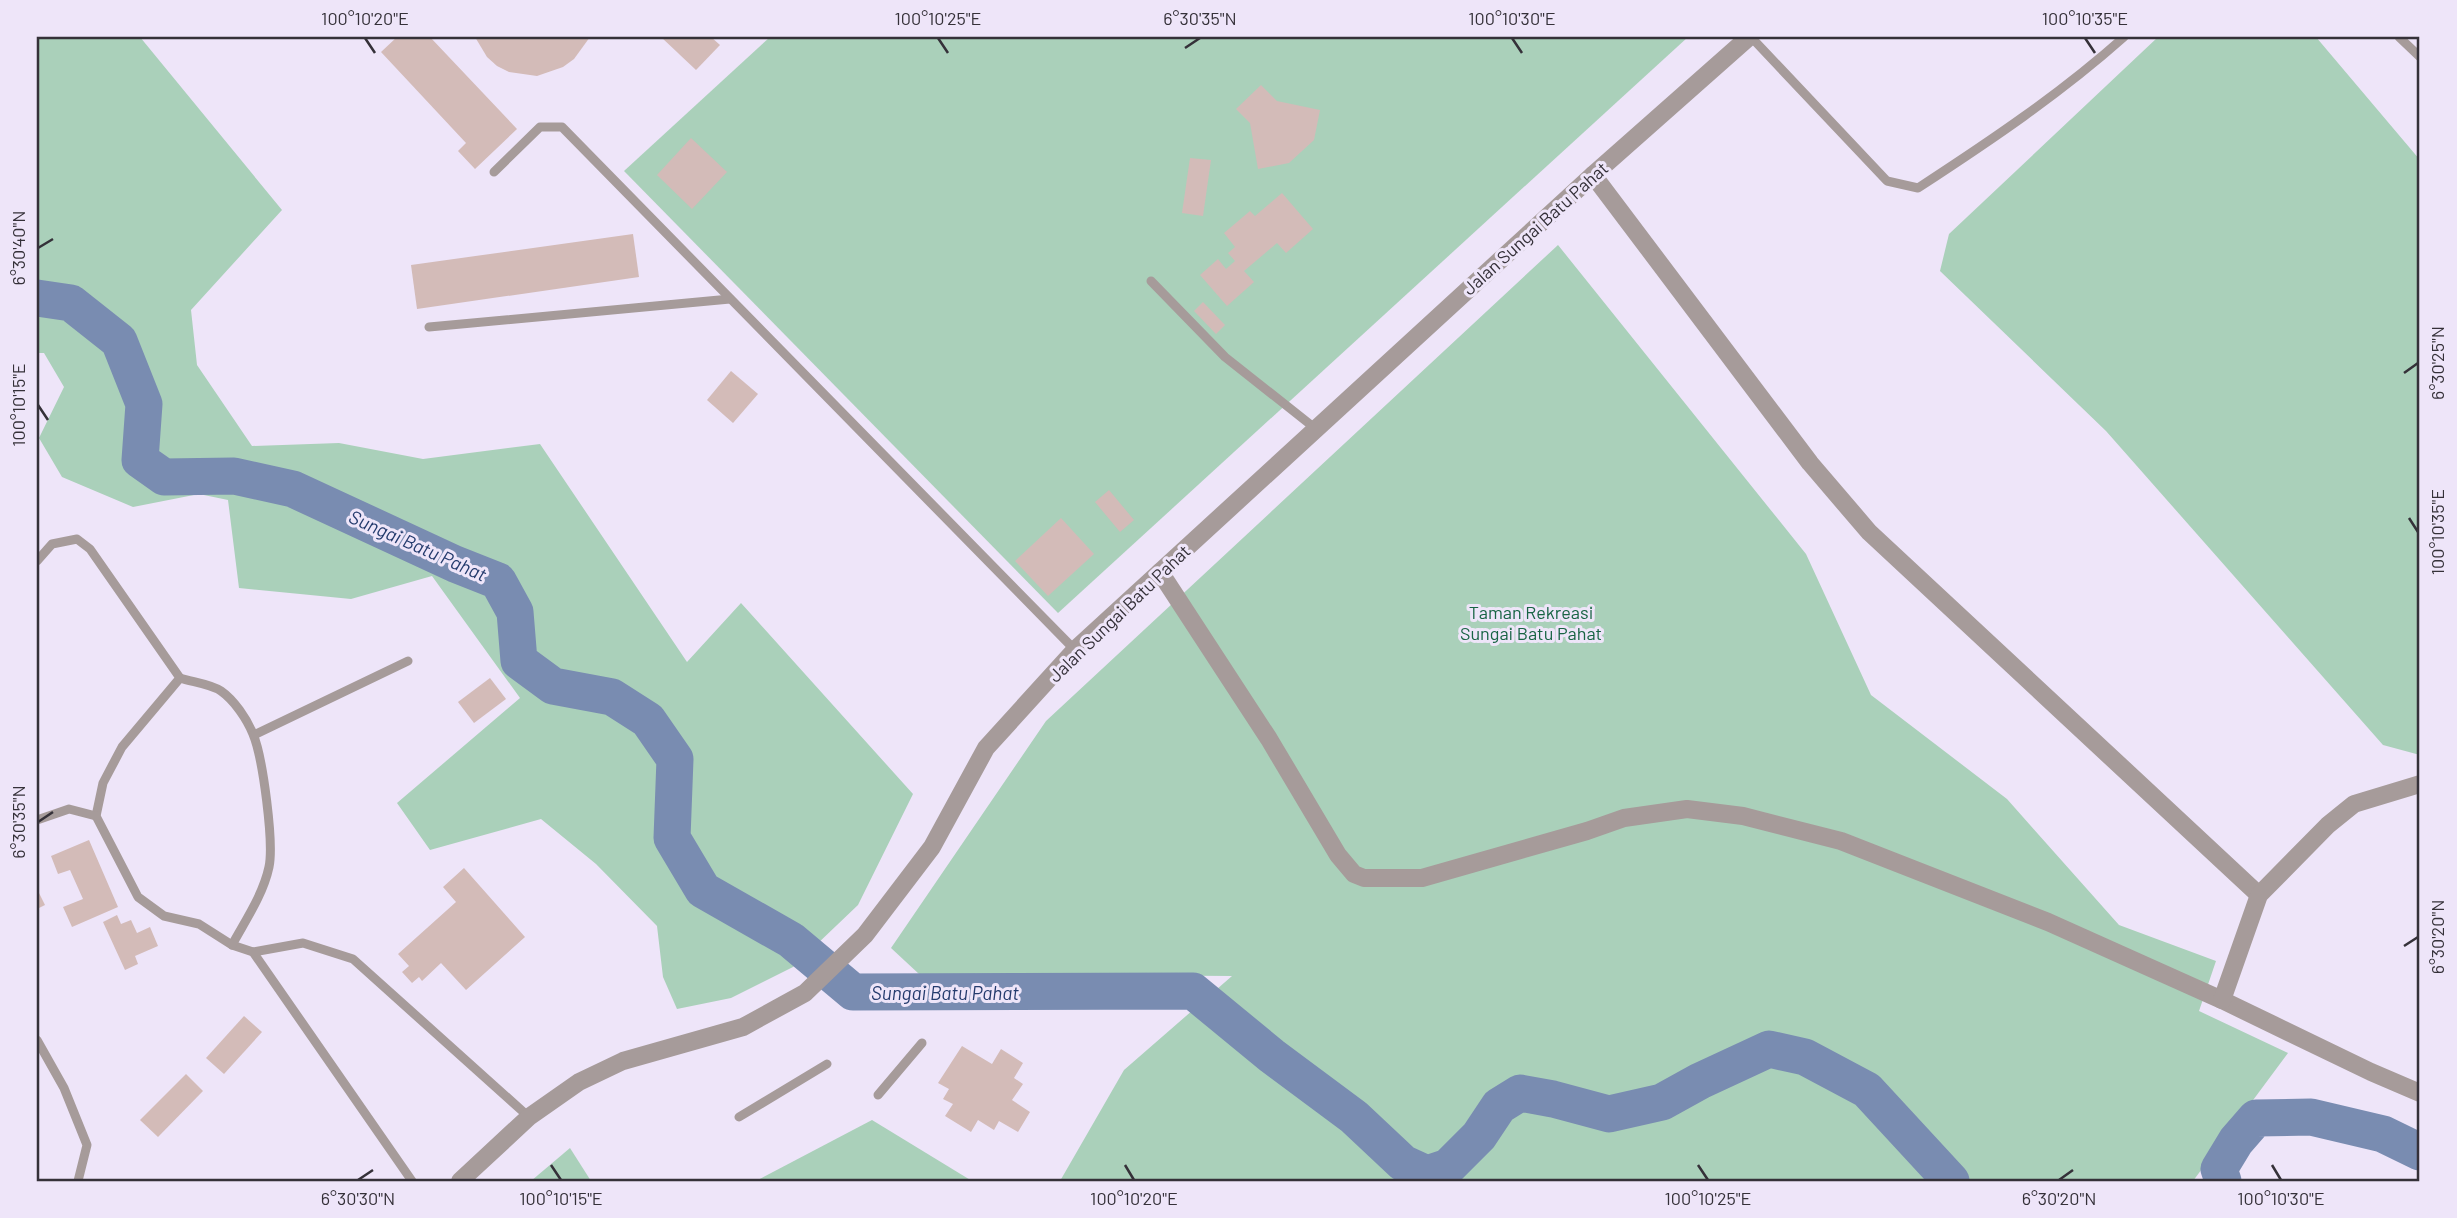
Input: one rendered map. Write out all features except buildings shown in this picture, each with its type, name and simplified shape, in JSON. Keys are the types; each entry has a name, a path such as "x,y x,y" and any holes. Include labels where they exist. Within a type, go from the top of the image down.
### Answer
{"street":[{"name":"Jalan Sungai Batu Pahat","path":"460,1181 529,1117 579,1082 623,1061 743,1027 805,993 865,935 932,847 986,748 1075,650 1593,175 1750,37"},
{"path":"1593,175 1810,463 1869,532 2259,895"},
{"path":"1160,572 1269,739 1338,855 1354,874 1364,878 1422,878 1624,818 1668,811 1707,810 1743,816 1841,842 2048,922 2420,1093"},
{"path":"2222,1000 2259,895 2328,825 2354,804 2420,784"}],"lane":[{"path":"1750,37 1887,181 1918,188 2020,121 2124,37"},
{"path":"2399,37 2420,57"},
{"path":"494,172 540,127 562,127 1075,650"},
{"path":"1151,281 1225,357 1315,429"},
{"path":"429,327 730,299"},
{"path":"37,561 52,544 77,539 90,550 180,678 220,690 239,709 254,734 270,835 269,866 261,892 232,946"},
{"path":"254,734 408,661"},
{"path":"180,678 122,747 103,783 96,816 138,897 164,916 199,924 232,946 253,953 303,943 354,959 529,1117"},
{"path":"37,820 69,809 96,816"},
{"path":"253,953 411,1181"},
{"path":"37,1040 64,1088 87,1145 78,1181"},
{"path":"878,1095 922,1043"},
{"path":"739,1117 827,1064"}],"green space":[{"path":"37,37 140,37 282,210 191,310 197,365 252,446 339,443 423,459 540,444 687,662 741,603 913,794 858,905 793,967 731,998 677,1009 663,977 657,926 596,864 541,819 430,850 397,803 520,698 432,576 351,599 239,588 228,500 199,494 133,507 62,477 39,438 64,387 44,353 37,353"},
{"path":"770,37 1688,37 1058,613 624,171"},
{"path":"2158,37 2316,37 2420,160 2420,755 2383,745 2106,431 1940,271 1949,234"},
{"name":"Taman Rekreasi Sungai Batu Pahat","path":"1558,245 1806,554 1871,695 2007,799 2119,925 2216,961 2199,1011 2288,1053 2193,1181 1060,1181 1124,1070 1232,976 919,974 891,948 1046,721"},
{"path":"872,1120 972,1181 756,1181"},
{"path":"570,1148 591,1181 531,1181"}],"waterway":[{"name":"Sungai Batu Pahat","path":"37,298 71,303 119,341 144,404 140,460 164,477 234,476 293,489 498,581 515,612 519,661 553,686 612,697 648,720 675,759 672,838 703,890 791,940 853,992 1193,991 1272,1056 1354,1117 1403,1163 1427,1174 1448,1167 1479,1136 1499,1106 1520,1093 1609,1114 1662,1102 1769,1049 1805,1057 1867,1090 1951,1181"},
{"name":"Sungai Batu Pahat","path":"2223,1181 2219,1169 2236,1141 2256,1118 2311,1117 2383,1134 2420,1152"}]}
